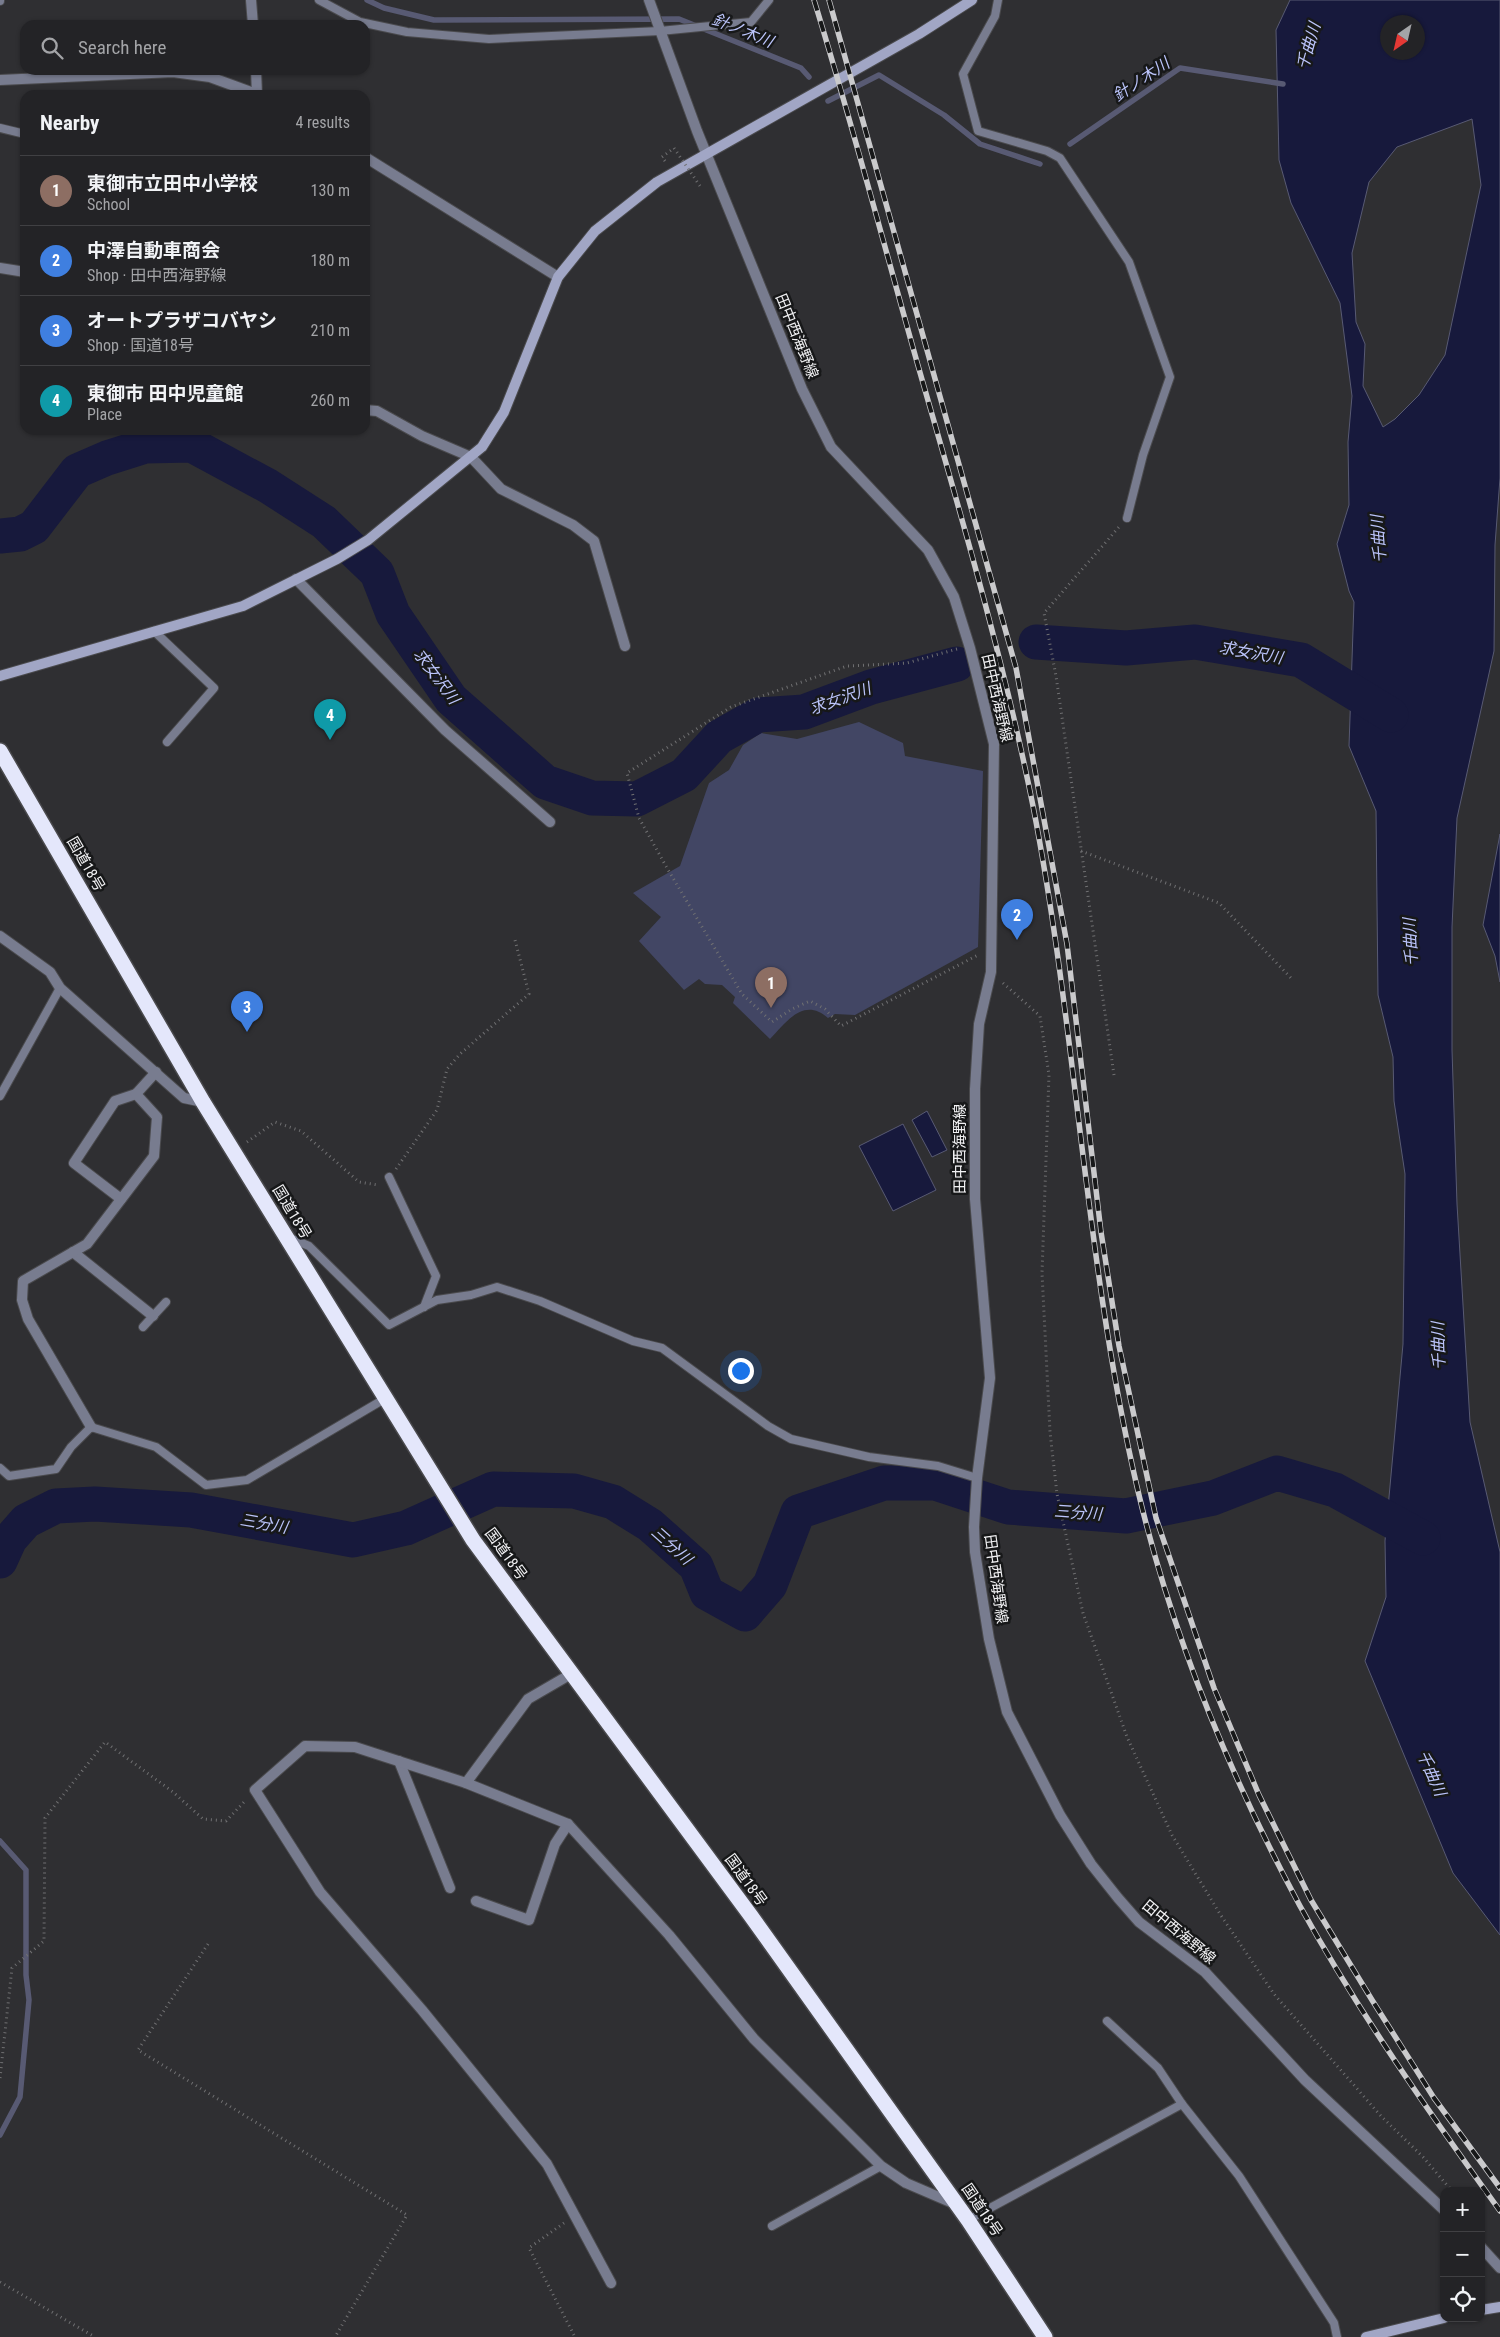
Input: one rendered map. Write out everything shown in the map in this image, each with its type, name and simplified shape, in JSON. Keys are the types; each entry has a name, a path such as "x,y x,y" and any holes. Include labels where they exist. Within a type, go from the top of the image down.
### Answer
{"highway":[{"name":"国道18号","path":"0,751 203,1102 473,1540 662,1794 968,2220 1045,2337"}],"street":[{"path":"251,0 253,20"},
{"name":"田中西海野線","path":"649,0 697,131 802,389 831,447 928,550 954,598 969,645 994,744 991,972 979,1024 974,1089 974,1199 990,1378 977,1478 974,1527 975,1552 989,1638 1005,1703 1026,1752 1060,1815 1091,1864 1139,1922 1205,1972 1305,2080 1440,2206"},
{"path":"0,676 243,606 337,559 368,540 482,447 504,412 558,277 595,231 657,182 708,155 919,34 972,0"},
{"path":"0,80 108,75"},
{"path":"195,75 210,77 247,90"},
{"path":"256,75 258,90"},
{"path":"370,160 558,277"},
{"path":"0,268 20,271"},
{"path":"370,410 377,411 422,436 471,457 501,489 572,525 594,541 625,646"},
{"path":"296,579 445,730 550,822"},
{"path":"0,936 50,972 60,988 184,1098 203,1102"},
{"path":"121,1199 74,1164 115,1101 136,1094 156,1072"},
{"path":"91,1427 28,1319 22,1300 23,1281 87,1244 154,1156 157,1117 136,1094"},
{"path":"73,1252 153,1316"},
{"path":"466,1783 528,1699 571,1674"},
{"path":"611,2283 547,2164 422,2010 320,1892 255,1790 305,1746 355,1747 466,1783 568,1824 669,1936 754,2039 881,2166 906,2183 957,2205"},
{"path":"399,1761 450,1888"},
{"path":"476,1901 529,1920 555,1844 568,1824"},
{"path":"1485,2251 1500,2268"},
{"path":"1485,2309 1500,2307"},
{"path":"1366,2337 1440,2319"}],"lane":[{"path":"319,0 356,20"},
{"path":"370,24 407,32 489,39 660,31 751,22 770,0"},
{"path":"998,0 995,16 963,74 978,130 1047,151 1060,158 1129,262 1170,377 1143,455 1127,518"},
{"path":"0,128 20,133"},
{"path":"154,631 214,688 167,742"},
{"path":"0,1096 60,988"},
{"path":"389,1177 436,1276 424,1307"},
{"path":"285,1236 309,1246 388,1325 437,1300 471,1295 498,1287 540,1301 634,1341 662,1348 768,1426 791,1439 869,1457 938,1466 977,1478"},
{"path":"143,1327 166,1302"},
{"path":"0,1468 8,1476 56,1468 71,1447 91,1427 156,1447 206,1485 246,1480 386,1398"},
{"path":"1107,2021 1158,2068 1182,2104 1239,2176 1334,2323 1337,2337"},
{"path":"968,2220 1182,2104"},
{"path":"772,2226 881,2166"}],"path":[{"path":"674,148 700,186"},
{"path":"1114,1075 1056,676 1044,613 1127,518"},
{"path":"969,645 907,663 847,666 731,707 627,773 638,818 742,994 772,1022 792,1009 810,1001 825,1008 841,1026 991,949"},
{"path":"1081,851 1219,903 1291,978"},
{"path":"234,1151 276,1122 302,1132 359,1182 382,1186 437,1110 448,1069 460,1054 529,994 516,940"},
{"path":"991,972 1040,1016 1049,1075 1042,1273 1050,1432 1057,1494 1083,1613 1127,1737 1172,1835 1220,1914 1274,1994 1381,2116 1423,2157 1449,2187"},
{"path":"0,2078 12,1968 44,1941 45,1818 105,1742 173,1792 203,1818 226,1821 255,1790"},
{"path":"208,1944 138,2050 407,2216 335,2337"},
{"path":"574,2216 529,2248 575,2337"},
{"path":"0,2282 95,2337"}],"shaded area":[{"path":"859,722 903,743 905,756 983,771 978,947 855,1015 835,1014 828,1018 819,1012 804,1011 789,1019 770,1039 733,1003 735,997 722,985 705,984 699,979 684,990 639,941 661,917 633,893 680,866 709,783 729,770 743,745 761,733 797,739"}],"water":[{"name":"千曲川","path":"1290,0 1500,0 1500,478 1495,545 1494,651 1457,818 1452,927 1452,1050 1457,1204 1470,1422 1500,1552 1500,1935 1453,1873 1365,1661 1386,1597 1385,1541 1403,1344 1405,1174 1394,1101 1393,1057 1378,995 1376,811 1349,746 1354,602 1349,591 1337,544 1349,505 1348,442 1352,396 1340,303 1291,203 1279,160 1276,30","holes":["1472,119 1481,185 1445,355 1419,395 1395,419 1383,427 1363,386 1365,344 1356,322 1352,253 1369,182 1397,147"]},
{"path":"1500,834 1500,982 1495,956 1483,925"},
{"path":"927,1111 947,1150 932,1157 912,1120"},
{"path":"903,1124 936,1190 893,1211 859,1146"}],"waterway":[{"name":"針ノ木川","path":"367,0 384,8 434,20 679,19 801,68 809,77"},
{"name":"針ノ木川","path":"1070,144 1180,68 1283,84"},
{"name":"針ノ木川","path":"828,101 879,75 944,115 980,144 1040,164"},
{"name":"求女沢川","path":"0,536 20,534 34,527 77,471 107,458 145,446 192,445 268,486 324,522 377,573 393,614 451,699 545,782 592,798 637,799 684,775 719,737 758,715 804,712 871,687 957,664"},
{"name":"求女沢川","path":"1036,642 1126,648 1195,642 1301,660 1391,715"},
{"name":"三分川","path":"0,1561 10,1539 26,1521 56,1506 95,1504 191,1510 353,1540 406,1528 493,1489 574,1491 613,1502 650,1525 696,1566 707,1593 745,1614 770,1585 798,1512 884,1483 935,1483 1008,1507 1126,1516 1213,1498 1277,1473 1335,1490 1423,1538"},
{"path":"0,1841 26,1870 26,1975 29,2000 20,2097 0,2135"}],"railway":[{"path":"814,0 854,135 964,528 994,638 1021,750 1048,891 1061,977 1105,1320 1120,1406 1138,1491 1168,1598 1186,1651 1227,1756 1274,1857 1300,1906 1370,2023 1500,2211"},
{"path":"829,0 1016,668 1067,944 1101,1232 1119,1346 1156,1518 1214,1688 1259,1795 1311,1900 1434,2098 1500,2188"}],"place":[{"name":"東御市 田中児童館","path":"330,740"},
{"name":"中澤自動車商会","path":"1017,940"},
{"name":"東御市立田中小学校","path":"771,1008"},
{"name":"オートプラザコバヤシ","path":"247,1032"}]}
